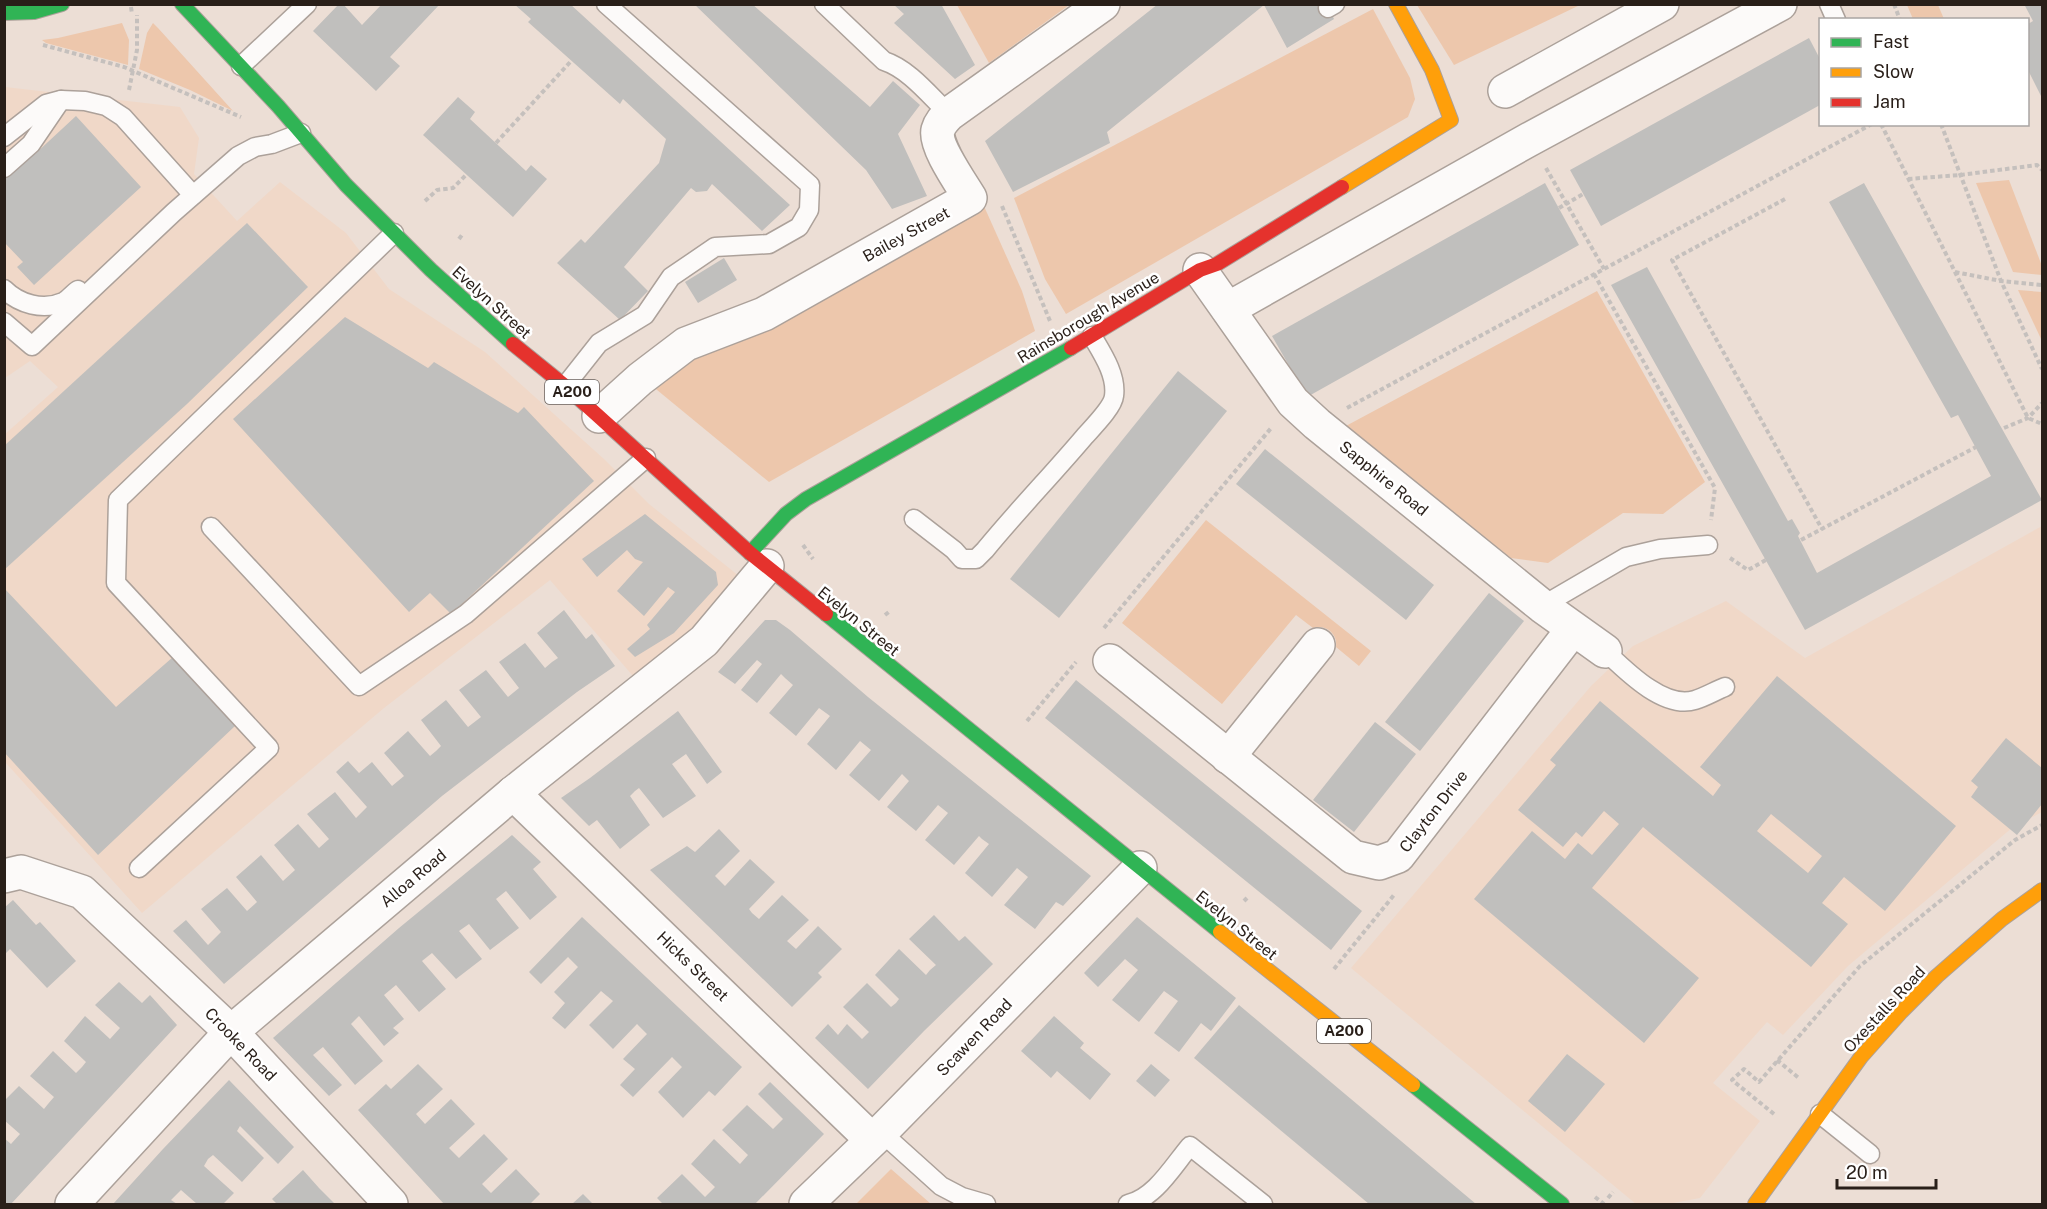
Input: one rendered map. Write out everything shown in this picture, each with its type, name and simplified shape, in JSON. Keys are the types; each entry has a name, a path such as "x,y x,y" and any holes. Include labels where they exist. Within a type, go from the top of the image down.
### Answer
{"main road":[{"path":"4,13 19,14 46,10 63,4"},
{"name":"Rainsborough Avenue","path":"759,559 786,514 806,499 1092,336 1200,270 1217,264 1451,120 1432,70 1396,4"},
{"name":"Evelyn Street","path":"179,5 241,66 346,185 473,308 565,386 759,559 880,660 1550,1201"},
{"name":"Oxestalls Road","path":"1755,1204 1867,1049 1937,976 2002,919 2043,890"}],"street":[{"path":"970,198 939,144 937,132 941,122 1103,4"},
{"path":"1505,91 1662,4"},
{"path":"1228,309 1530,139 1780,4"},
{"name":"Bailey Street","path":"599,416 640,379 686,344 764,314 970,198"},
{"name":"Sapphire Road","path":"1200,270 1293,402 1317,424 1542,606 1605,651"},
{"name":"Alloa Road","path":"72,1204 231,1032 513,793 704,641 759,559"},
{"name":"Clayton Drive","path":"1095,659 1228,757 1353,856 1379,863 1398,856 1574,629"},
{"path":"1228,757 1318,645"},
{"name":"Hicks Street","path":"513,793 877,1136"},
{"name":"Scawen Road","path":"806,1204 877,1136 1140,868"},
{"name":"Crooke Road","path":"4,876 21,872 82,892 231,1032 391,1204"}],"lane":[{"path":"241,66 307,4"},
{"path":"565,386 599,343 645,315 671,277 715,247 769,244 800,226 809,210 810,185 606,4"},
{"path":"824,4 884,61 893,63 949,114"},
{"path":"1829,4 1835,18"},
{"path":"4,137 46,104 61,100 86,101 106,106 123,117 193,195"},
{"path":"4,168 31,144 61,100"},
{"path":"4,118 24,121"},
{"path":"4,322 32,346 193,195 238,156 255,147 272,144 301,133"},
{"path":"139,868 269,748 116,583 118,500 394,232"},
{"path":"4,289 11,296 28,304 43,306 64,302 82,285 133,251"},
{"path":"914,519 962,559 976,559 1067,457 1114,398 1111,373 1092,336"},
{"path":"211,527 358,686 466,614 646,458"},
{"path":"1542,606 1626,557 1660,549 1708,545"},
{"path":"1605,651 1636,680 1667,699 1693,701 1725,687"},
{"path":"1820,1114 1870,1154"},
{"path":"877,1136 941,1186 962,1197 986,1204"},
{"path":"1128,1204 1137,1202 1149,1194 1190,1146 1263,1204"}],"path":[{"path":"123,117 136,50 135,14 131,7"},
{"path":"36,43 96,58 133,71 189,94 231,115 248,119"},
{"path":"496,143 572,60"},
{"path":"1317,424 1868,126"},
{"path":"1882,126 2028,417 2043,424"},
{"path":"1942,126 2001,281 2043,369"},
{"path":"1908,179 1960,176 2037,165 2043,170"},
{"path":"425,201 437,190 453,188 467,174"},
{"path":"1552,180 1604,269"},
{"path":"1559,208 1583,194"},
{"path":"970,198 998,195 1063,352"},
{"path":"1785,199 1672,260 1822,530"},
{"path":"1955,272 2001,281 2043,285"},
{"path":"1594,274 1715,488 1708,545 1748,570 1766,560"},
{"path":"1103,630 1293,402"},
{"path":"2004,429 2028,417 2043,403"},
{"path":"1801,540 1976,447"},
{"path":"885,615 890,611"},
{"path":"1027,721 1095,659"},
{"path":"1774,1114 1732,1080 1744,1070 1759,1082 1860,966 2015,840 2043,825"},
{"path":"1334,969 1401,887 1398,856"},
{"path":"1777,1060 1800,1079"},
{"path":"1608,1198 1612,1192"}],"shaded area":[{"path":"957,5 1069,5 989,63"},
{"path":"1417,5 1580,5 1454,65"},
{"path":"1907,5 1938,5 1944,18 1913,18"},
{"path":"1373,9 1410,78 1415,99 1408,117 1066,314 1045,279 1014,198"},
{"path":"122,23 129,40 128,65 42,40 58,38"},
{"path":"153,23 233,111 139,69 147,33"},
{"path":"5,87 180,107 199,138 194,174 237,221 280,182 346,233 389,289 485,352 604,459 649,504 739,576 696,629 633,676 550,580 384,708 142,913 5,762 4,435 58,387 30,361 5,378"},
{"path":"2009,180 2042,266 2042,275 2013,272 1976,183"},
{"path":"983,204 1022,291 1035,331 769,482 651,385 692,352"},
{"path":"2018,290 2042,292 2042,341"},
{"path":"1597,291 1705,482 1663,514 1623,513 1548,563 1511,558 1344,427"},
{"path":"1206,520 1371,651 1359,666 1336,647 1335,638 1330,631 1322,627 1313,628 1296,615 1222,704 1122,623"},
{"path":"2042,526 2042,812 2013,827 1848,966 1783,1035 1767,1022 1713,1083 1760,1121 1700,1198 1668,1204 1636,1204 1351,968 1591,686 1633,646 1726,601 1805,658"},
{"path":"891,1169 931,1204 856,1204"}],"building":[{"path":"339,4 343,4 362,25 382,4 440,4 390,57 400,66 376,91 313,31"},
{"path":"514,4 570,4 790,205 762,231 712,184 707,191 696,192 691,188 624,267 648,291 620,320 557,263 581,239 585,243 659,163 666,139 623,99 620,104 528,22 531,19"},
{"path":"694,4 752,4 870,107 893,81 920,105 898,134 927,196 892,209 866,170"},
{"path":"893,4 941,4 975,65 955,79 894,23 904,14"},
{"path":"1158,4 1327,4 1334,19 1287,48 1264,5 1107,132 1110,143 1013,192 985,141"},
{"path":"2024,4 2042,4 2042,98 2029,72 2029,23 2033,21"},
{"path":"1809,38 1819,57 1819,106 1601,226 1570,170"},
{"path":"458,97 475,112 470,119 526,171 531,165 547,179 513,217 423,135"},
{"path":"76,116 141,187 34,285 17,267 23,262 4,242 4,173 31,149 35,154"},
{"path":"1545,183 1579,245 1307,397 1272,336"},
{"path":"1864,183 2042,500 1805,630 1611,285 1647,267 1788,521 1792,519 1800,533 1798,536 1817,573 1991,476 1958,415 1951,418 1829,202"},
{"path":"247,223 308,287 187,404 4,570 4,446"},
{"path":"724,258 737,280 698,303 685,282"},
{"path":"345,317 428,368 434,362 518,413 524,407 594,481 451,614 430,593 409,612 233,419"},
{"path":"1178,371 1227,411 1059,618 1010,579"},
{"path":"1265,449 1434,585 1406,620 1236,484"},
{"path":"645,514 716,572 718,585 674,633 635,657 627,649 650,629 647,625 675,592 668,587 644,616 617,591 643,562 635,559 627,550 597,577 582,559"},
{"path":"4,588 116,707 173,657 235,726 98,855 4,752"},
{"path":"1489,593 1524,621 1420,751 1385,722"},
{"path":"564,610 586,639 592,634 615,666 577,692 442,796 224,984 173,931 186,920 208,945 221,932 201,909 227,888 247,911 257,902 236,877 261,855 283,881 295,870 274,845 298,824 319,848 329,839 307,814 335,792 356,818 367,807 336,772 348,761 359,773 372,762 392,786 404,776 384,753 408,731 430,756 436,751 441,746 421,720 446,700 468,727 481,717 459,690 486,670 508,697 519,688 499,662 525,643 545,668 558,658 537,633"},
{"path":"765,620 776,620 790,630 868,697 1091,876 1063,906 1056,902 1035,929 1004,905 1028,877 1017,868 992,897 965,873 989,844 979,836 954,865 925,840 948,813 938,805 916,831 887,807 909,781 902,774 879,801 849,775 871,750 860,741 836,770 807,744 830,716 819,708 796,736 769,713 793,685 781,674 757,703 741,690 762,664 757,660 735,684 718,672"},
{"path":"1777,676 1956,826 1885,911 1844,877 1822,903 1848,924 1811,967 1643,827 1592,888 1699,978 1644,1043 1474,899 1532,831 1565,859 1578,843 1592,855 1619,824 1604,811 1582,837 1576,832 1563,847 1518,810 1556,765 1550,760 1600,701 1713,796 1721,785 1700,767","holes":["1771,814 1822,856 1808,873 1757,831"]},
{"path":"1076,680 1362,911 1331,950 1045,718"},
{"path":"678,711 722,772 707,784 686,754 672,764 696,796 663,818 639,788 635,791 630,796 650,825 620,849 597,820 589,826 561,798"},
{"path":"1375,722 1416,754 1354,832 1313,800"},
{"path":"2006,738 2042,768 2042,804 2017,835 1971,797 1978,787 1971,781"},
{"path":"719,829 740,851 715,876 725,886 750,859 775,882 749,909 752,913 759,919 782,895 809,920 787,941 796,949 818,926 842,949 818,973 822,977 792,1007 650,870 687,846 695,852"},
{"path":"512,835 541,862 533,869 557,897 530,920 506,891 496,899 519,928 490,950 469,924 459,931 482,959 456,979 432,953 422,961 446,989 419,1012 396,985 384,995 404,1019 393,1028 399,1033 384,1046 359,1016 351,1024 383,1061 355,1085 323,1047 313,1055 342,1085 329,1096 273,1038 399,928"},
{"path":"13,900 36,925 40,922 76,961 47,988 10,949 4,955 4,908"},
{"path":"934,915 959,941 965,936 993,964 868,1089 815,1038 828,1024 838,1035 847,1024 862,1039 869,1032 843,1007 867,983 891,1007 896,1003 899,999 875,975 899,949 926,975 936,965 909,939"},
{"path":"582,917 742,1067 715,1096 709,1091 683,1118 658,1092 682,1067 672,1057 633,1097 620,1085 635,1069 623,1059 647,1034 637,1024 613,1049 589,1025 613,1001 601,991 565,1029 552,1018 565,1003 554,992 578,967 568,957 541,984 529,972"},
{"path":"1137,917 1236,998 1211,1031 1201,1023 1179,1052 1154,1033 1178,1001 1164,991 1139,1022 1112,1000 1138,970 1125,959 1098,987 1084,973"},
{"path":"119,982 142,1003 150,995 177,1025 11,1204 4,1204 4,1138 11,1144 20,1134 4,1120 4,1101 19,1086 44,1109 54,1097 30,1076 53,1051 76,1073 82,1067 86,1062 64,1041 85,1016 110,1039 120,1028 95,1005"},
{"path":"1239,1005 1476,1204 1369,1204 1194,1058"},
{"path":"1054,1016 1084,1043 1080,1048 1111,1074 1090,1100 1057,1071 1051,1078 1021,1051"},
{"path":"1567,1054 1605,1084 1565,1132 1528,1101"},
{"path":"418,1064 443,1089 416,1114 425,1124 451,1099 475,1124 449,1148 459,1158 484,1134 508,1159 482,1184 491,1193 516,1169 540,1194 530,1204 444,1204 358,1110 386,1084 391,1089"},
{"path":"1151,1064 1170,1080 1155,1097 1136,1081"},
{"path":"229,1080 294,1147 278,1164 240,1126 237,1131 264,1158 242,1182 213,1155 208,1159 204,1166 234,1193 223,1204 197,1204 181,1190 171,1200 177,1204 113,1204 163,1149"},
{"path":"770,1082 824,1134 755,1204 663,1204 657,1198 682,1174 705,1197 715,1187 691,1164 714,1139 740,1164 748,1155 722,1130 747,1105 773,1129 783,1119 758,1094"},
{"path":"303,1170 335,1204 277,1204 272,1199"},
{"path":"583,1194 593,1204 572,1204"}],"traffic: fast":[{"path":"4,13 34,12 62,4"},
{"path":"182,4 278,106 346,185 431,270 513,344"},
{"path":"750,553 786,514 806,499 1071,348"},
{"path":"826,614 1220,932"},
{"path":"1413,1085 1562,1204"}],"traffic: slow":[{"path":"1342,187 1451,120 1432,70 1396,4"},
{"path":"1755,1204 1861,1057 1901,1012 1937,976 2002,919 2042,890"},
{"path":"1220,932 1413,1085"}],"traffic: jam":[{"path":"1071,348 1200,270 1217,264 1342,187"},
{"path":"513,344 565,386 750,553 826,614"}]}
